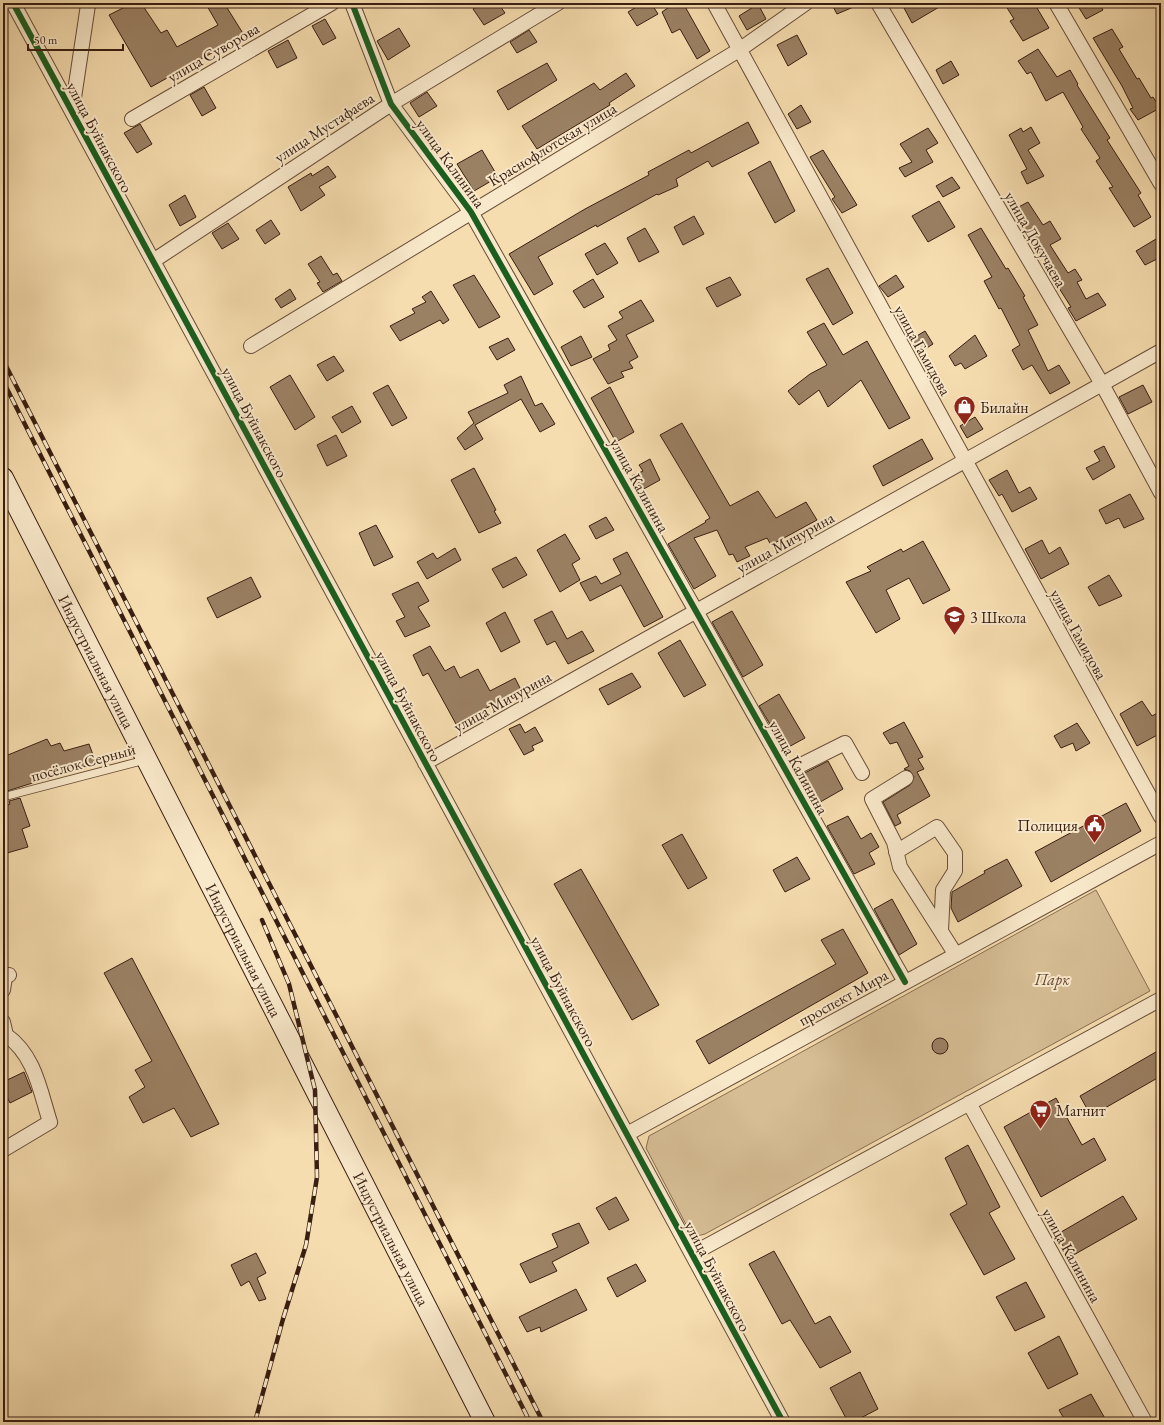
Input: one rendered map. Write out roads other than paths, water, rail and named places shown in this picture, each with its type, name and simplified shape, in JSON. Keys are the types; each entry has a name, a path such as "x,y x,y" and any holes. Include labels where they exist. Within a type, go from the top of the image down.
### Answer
{"street":[{"name":"улица Буйнакского","path":"13,3 783,1422"},
{"path":"72,111 88,4 90,3"},
{"name":"улица Суворова","path":"132,119 332,3"},
{"name":"улица Калинина","path":"352,3 391,104 471,212 905,982"},
{"name":"улица Мустафаева","path":"153,261 391,104 558,3"},
{"name":"улица Гамидова","path":"714,3 1161,818"},
{"name":"Краснофлотская улица","path":"251,346 739,50 806,3"},
{"name":"улица Докучаева","path":"878,3 1102,384 1161,494"},
{"path":"1056,3 1161,184"},
{"name":"улица Мичурина","path":"426,763 1161,351"},
{"name":"Индустриальная улица","path":"3,478 485,1422"},
{"path":"787,772 845,743 862,773"},
{"path":"906,778 872,799 894,842 900,867 956,955"},
{"path":"896,852 937,828 955,853 955,871 943,890 941,930"},
{"name":"проспект Мира","path":"626,1134 1161,843"},
{"path":"3,990 5,977 9,975"},
{"path":"692,1254 1161,1000"},
{"path":"3,1022 6,1035 16,1042 32,1066 50,1122 3,1150"},
{"name":"улица Калинина","path":"969,1103 1145,1422"}],"lane":[{"name":"посёлок Серный","path":"3,798 147,760"}],"railway":[{"path":"3,360 543,1422"},
{"path":"3,381 530,1422"},
{"path":"255,1422 283,1319 306,1245 317,1177 315,1090 289,984 262,920"}],"place":[{"name":"Билайн","path":"965,426"},
{"name":"3 Школа","path":"954,636"},
{"name":"Полиция","path":"1094,844"},
{"name":"Магнит","path":"1041,1130"}],"park label":[{"name":"Парк","path":"1052,979"}]}
